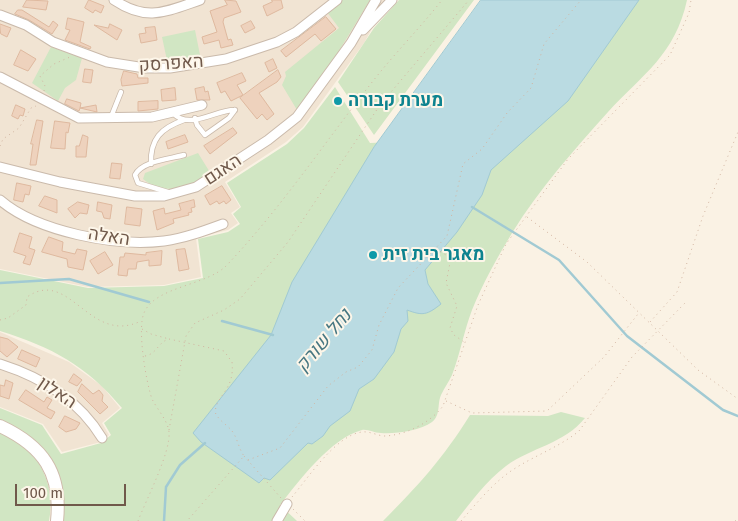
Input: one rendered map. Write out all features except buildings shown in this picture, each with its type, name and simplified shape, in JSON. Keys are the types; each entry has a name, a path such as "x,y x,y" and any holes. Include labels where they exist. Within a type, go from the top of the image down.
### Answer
{"main road":[{"path":"0,426 14,432 36,448 51,468 58,493 57,521"}],"street":[{"path":"121,2 136,12 156,14 200,0"},
{"name":"האגם","path":"0,167 124,195 145,197 173,195 203,183 289,125 304,109 356,35 376,0"},
{"path":"356,35 392,0"},
{"name":"האפרסק","path":"0,15 26,25 53,42 107,62 157,68 226,59 277,42 296,32 333,1"},
{"path":"0,77 28,90 68,115 90,120 152,117 202,105"},
{"name":"האלה","path":"0,200 19,214 35,221 123,241 151,242 174,239 223,224"},
{"name":"האלון","path":"0,364 34,377 69,399 88,418 102,438"},
{"path":"277,521 287,504"}],"lane":[{"path":"110,118 121,92"},
{"path":"151,164 151,148 160,132 184,120 235,110 229,118 205,135 197,125 195,118"},
{"path":"173,113 184,120"},
{"path":"173,195 169,190 138,183 136,179 137,172 151,164 184,154"}],"path":[{"path":"169,431 152,398 144,356 142,321 148,305 160,297 210,278 223,269 268,217 374,80 442,0"},
{"path":"138,521 168,450 169,431 186,336 195,323 234,304 288,242 380,105 469,0"},
{"path":"248,460 280,448 328,386 346,372 358,367 367,357 375,344 379,325 398,288 447,236 463,164 482,149 507,113 531,88 544,44 580,0"},
{"path":"287,504 320,462 344,440 363,432 384,436 409,431 432,417 443,406 478,305 506,244 568,158 670,55 688,13 691,0"},
{"path":"650,323 670,302 680,286 703,216 738,132"},
{"path":"526,217 587,262 698,370 738,399"},
{"path":"436,249 451,258 446,283 457,306 450,328 454,336 464,343"},
{"path":"0,320 8,318 26,305 27,297 45,291 64,294 71,298 99,322 118,325 142,321"},
{"path":"462,521 490,489 510,471 568,440 578,431 620,371 656,331 686,302"},
{"path":"445,400 472,413 547,411 604,357 638,313"},
{"path":"142,328 151,334 224,351 232,362 230,384 217,404 215,412 221,422 234,435 244,456 273,492 305,521"},
{"path":"144,356 152,354 161,343 170,339"},
{"path":"188,521 244,456"}],"shaded area":[{"path":"0,0 388,0 364,43 303,127 286,142 225,182 240,207 231,213 238,223 228,230 196,238 201,277 164,285 88,287 0,269"},
{"path":"0,332 69,362 102,386 120,408 102,423 109,435 101,442 62,452 43,424 0,407"}],"green space":[{"path":"342,0 370,0 337,54 297,110 282,85 286,76 285,72 339,28 327,12"},
{"path":"399,0 474,0 374,135 338,82 374,28"},
{"path":"583,0 687,0 682,19 666,50 570,155 545,185 512,233 490,271 472,310 452,375 441,395 437,416 432,422 414,430 393,433 362,430 339,442 316,462 280,505 297,521 60,521 62,501 57,471 50,459 41,450 0,422 0,408 42,425 61,454 101,443 111,435 104,423 122,408 109,393 82,369 52,351 0,331 0,270 88,288 164,286 203,278 198,239 228,232 240,224 233,214 241,207 227,183 287,144 304,128 335,87 370,143 460,139"},
{"path":"195,30 201,60 168,65 162,37"},
{"path":"51,47 82,58 76,80 65,88 58,101 32,83"},
{"path":"198,153 211,174 194,183 169,189 160,188 143,179 145,173"},
{"path":"561,412 585,418 577,427 558,440 526,454 506,466 485,485 456,521 383,521 430,471 470,415 548,416"},
{"path":"0,431 13,437 24,446 41,467 50,493 49,521 0,521"}],"water":[{"name":"מאגר בית זית","path":"481,0 639,0 568,101 491,170 482,195 457,232 425,270 428,284 441,304 421,314 407,310 408,321 401,329 394,352 374,379 359,389 350,411 330,426 323,436 312,444 308,443 270,480 264,478 259,483 201,442 193,433 271,335 292,282 374,147"}],"waterway":[{"path":"472,207 559,260 627,336 723,410 738,416"},
{"path":"0,283 69,279 149,302"},
{"path":"222,321 273,335"},
{"name":"נחל שורק","path":"164,521 166,487 180,465 205,443"}],"place":[{"name":"מערת קבורה","path":"338,101"},
{"name":"מאגר בית זית","path":"373,255"}]}
